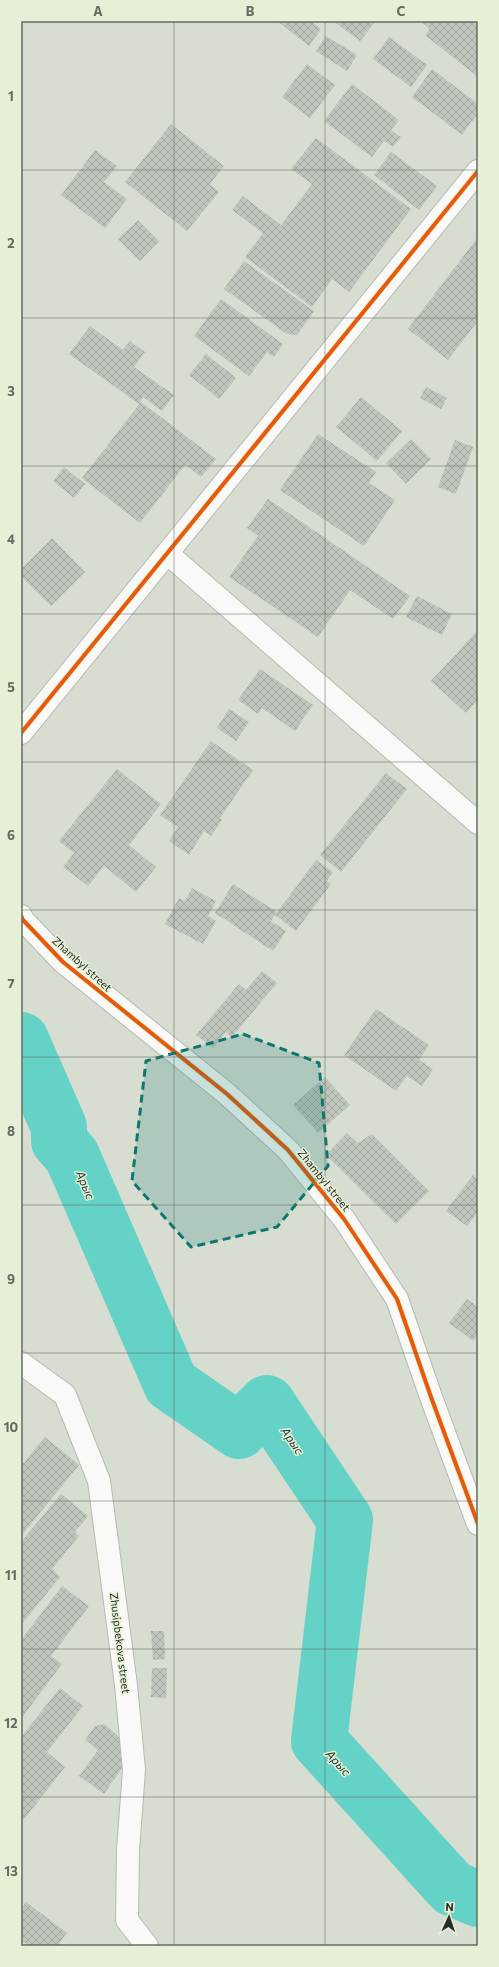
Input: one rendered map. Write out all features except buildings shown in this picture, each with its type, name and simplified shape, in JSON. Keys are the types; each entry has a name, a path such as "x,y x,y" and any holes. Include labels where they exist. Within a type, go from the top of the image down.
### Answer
{"street":[{"path":"21,733 478,171"},
{"path":"168,554 478,823"},
{"name":"Zhambyl street","path":"21,916 23,920 63,962 227,1094 288,1150 344,1219 397,1299 431,1397 478,1524"},
{"name":"Zhusipbekova street","path":"21,1363 65,1395 99,1481 126,1685 134,1770 128,1850 126,1920 147,1946"}],"highlighted area":[{"path":"243,1034 319,1063 328,1166 277,1227 191,1247 132,1181 146,1061"}],"waterway":[{"name":"Арыс","path":"21,1040 59,1127 59,1141 72,1156 171,1384 239,1431 267,1403 345,1520 319,1741 452,1888 478,1899"}],"cycle path":[{"path":"21,733 478,171"},
{"path":"21,916 23,920 63,962 227,1094 288,1150 344,1219 397,1299 431,1397 478,1524"}]}
